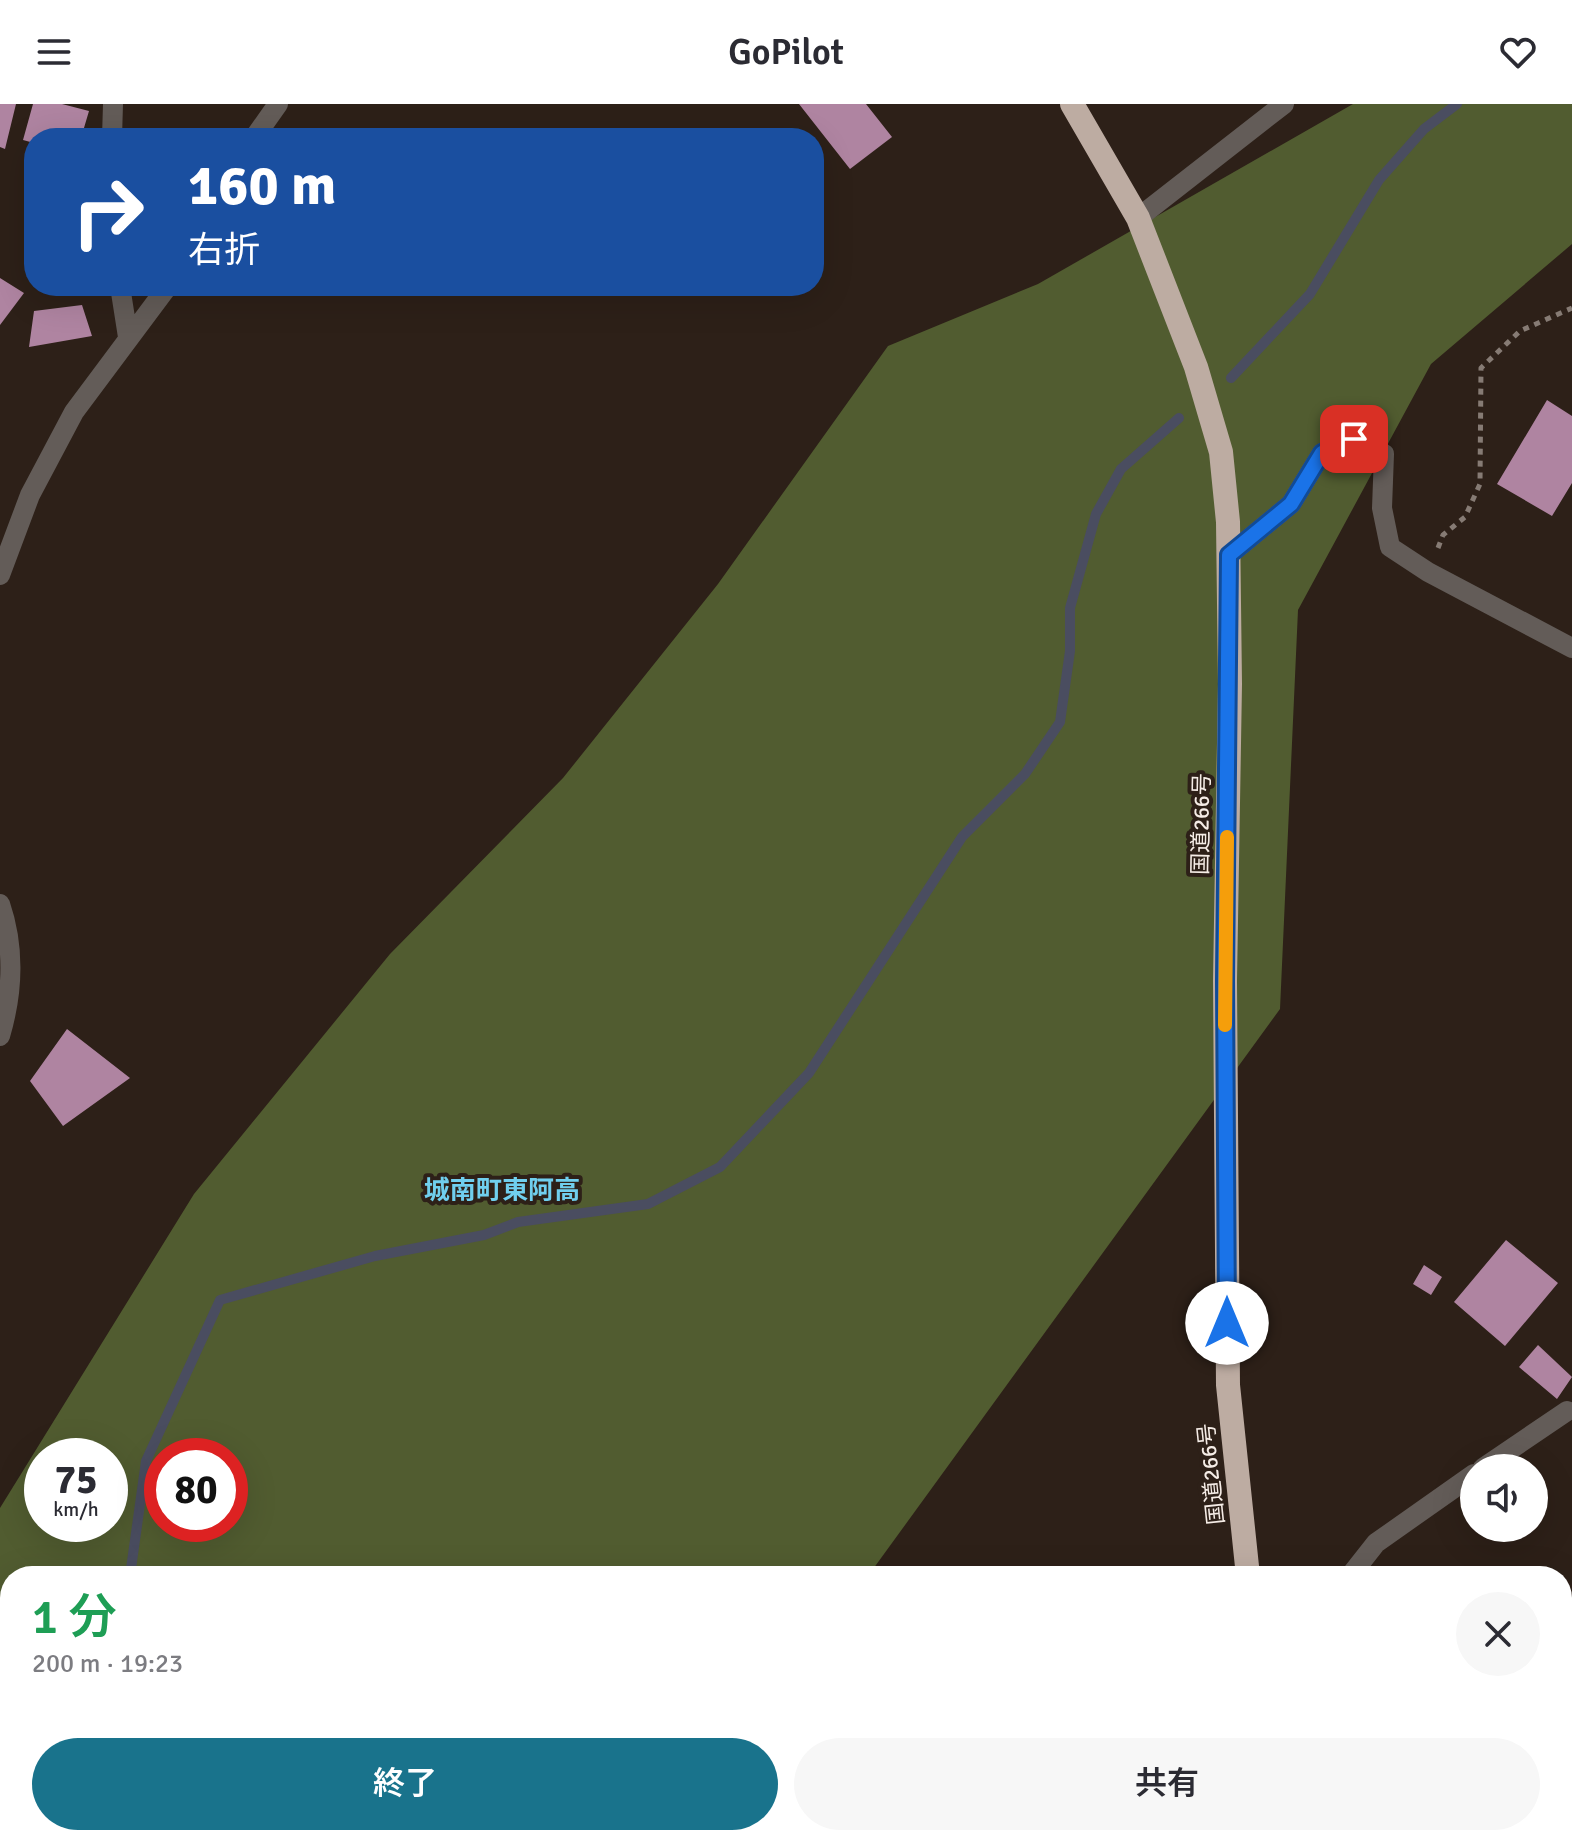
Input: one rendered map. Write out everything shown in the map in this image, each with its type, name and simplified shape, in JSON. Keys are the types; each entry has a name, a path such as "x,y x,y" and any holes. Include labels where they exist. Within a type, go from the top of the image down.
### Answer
{"highway":[{"name":"国道266号","path":"1072,104 1138,218 1196,367 1221,452 1229,555 1225,981 1228,1385 1247,1566"}],"street":[{"path":"112,128 113,104"},
{"path":"261,128 278,104"},
{"path":"1138,218 1284,104"},
{"path":"122,296 128,337"},
{"path":"0,575 30,495 74,412 160,296"},
{"path":"1229,555 1291,504 1322,453 1354,439 1384,454 1382,508 1390,547 1428,572 1572,648"},
{"path":"0,904 10,935 10,1002 0,1036"},
{"path":"1504,1454 1567,1411"},
{"path":"1358,1566 1376,1543 1460,1484"},
{"path":"1376,1543 1380,1512"}],"path":[{"path":"1428,572 1443,535 1465,517 1480,484 1481,368 1520,331 1572,308"}],"green space":[{"path":"1353,104 1572,104 1572,244 1431,364 1298,610 1280,1009 875,1566 0,1566 0,1508 24,1469 24,1542 128,1542 128,1438 43,1438 194,1194 390,954 563,778 718,584 888,346 1038,284"}],"building":[{"path":"0,104 16,104 5,149 0,147"},
{"path":"33,104 62,104 89,111 84,128 26,128"},
{"path":"799,104 866,104 892,137 850,169 824,136 824,128 818,128"},
{"path":"0,278 24,293 0,325"},
{"path":"82,305 92,336 29,347 34,311"},
{"path":"1547,400 1572,416 1572,483 1552,516 1497,484"},
{"path":"67,1029 130,1078 63,1126 30,1081"},
{"path":"1506,1240 1558,1283 1505,1346 1454,1302"},
{"path":"1424,1265 1442,1277 1431,1295 1413,1284"},
{"path":"1538,1345 1572,1377 1557,1399 1519,1367"}],"waterway":[{"path":"1231,378 1310,294 1379,180 1424,129 1457,104"},
{"path":"131,1566 146,1461 220,1300 375,1256 484,1235 518,1222 648,1204 720,1167 809,1073 962,837 1025,774 1060,722 1070,651 1070,608 1096,514 1121,469 1179,418"}],"slow traffic":[{"path":"1225,1025 1227,837"}],"district":[{"name":"城南町東阿高","path":"502,1191"}],"route":[{"path":"1227,1323 1225,981 1229,555 1291,504 1322,453 1354,439"}]}
